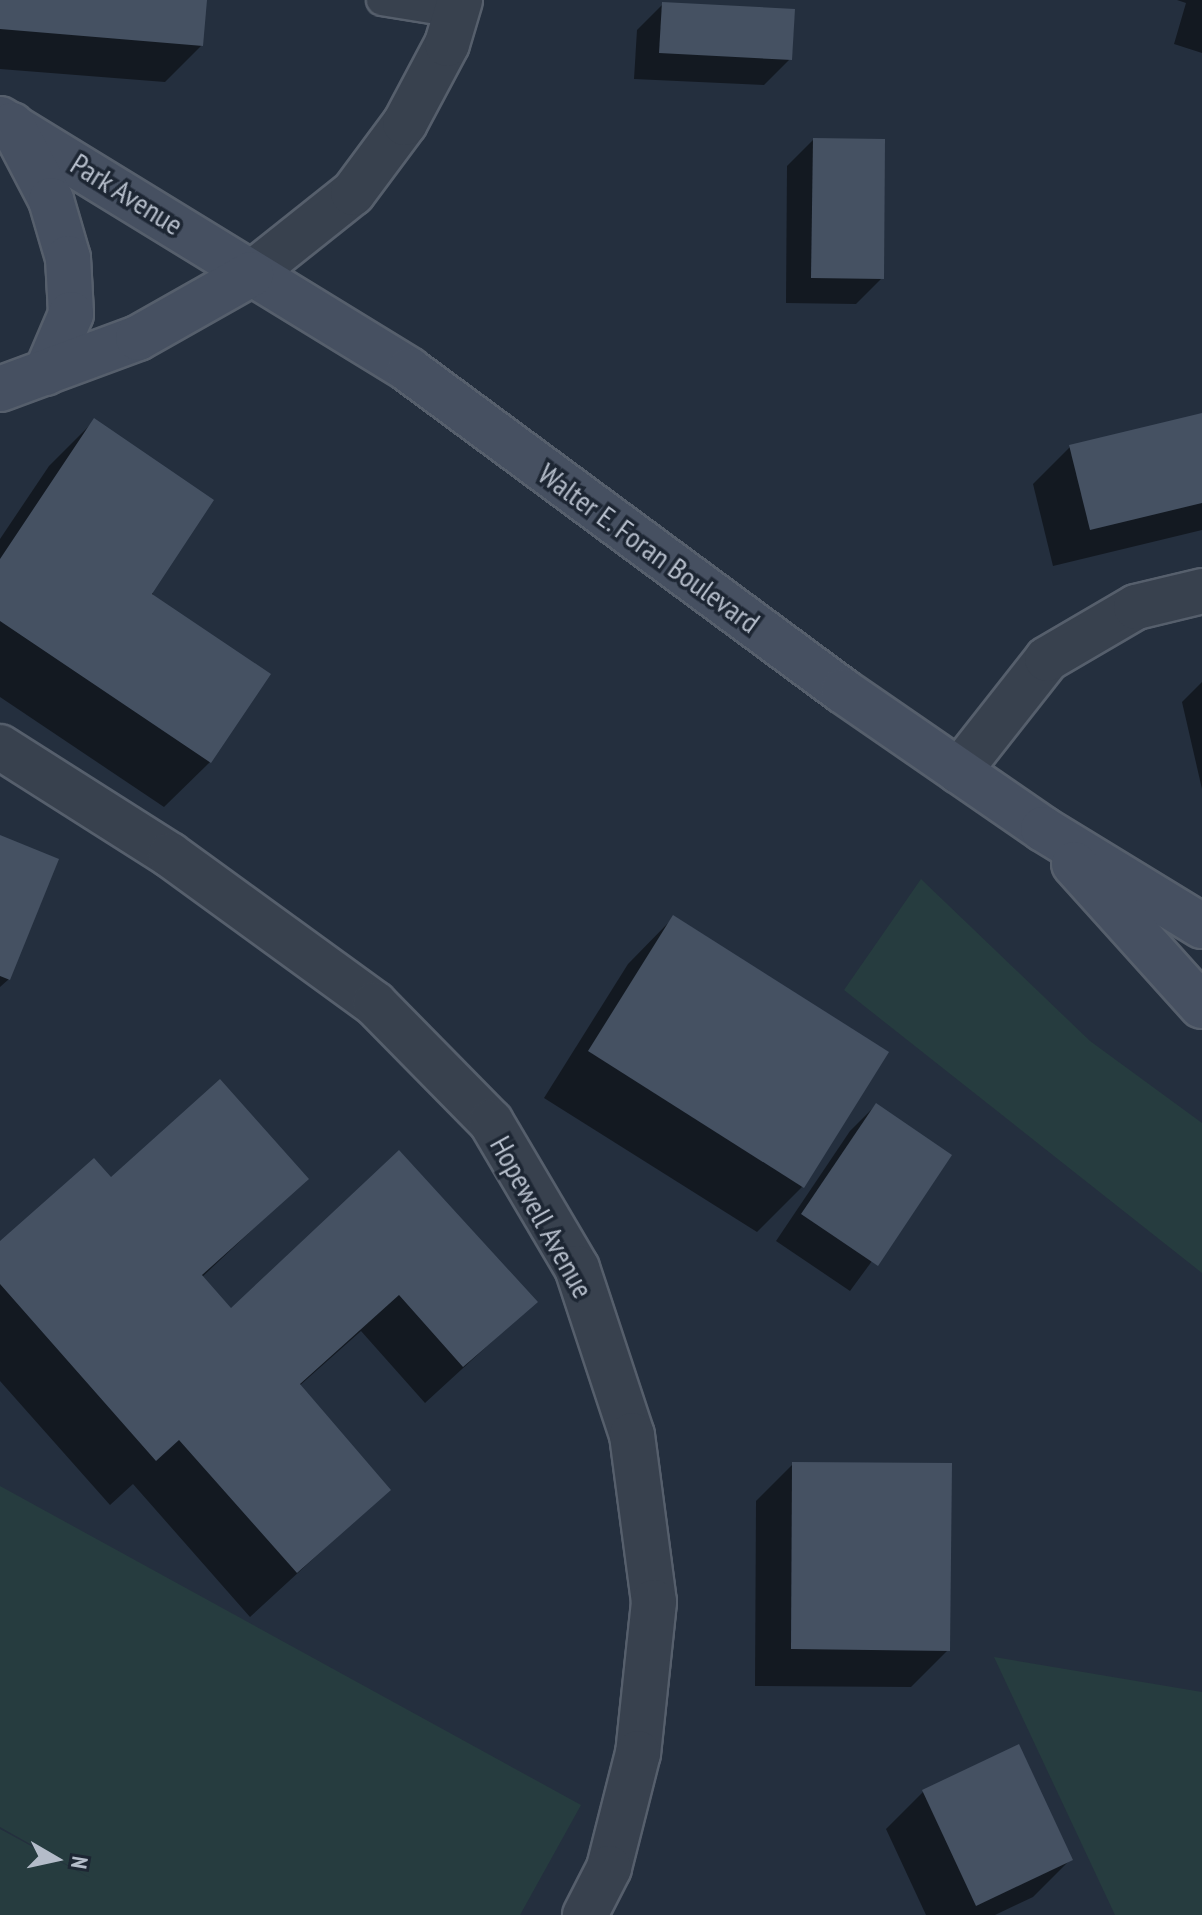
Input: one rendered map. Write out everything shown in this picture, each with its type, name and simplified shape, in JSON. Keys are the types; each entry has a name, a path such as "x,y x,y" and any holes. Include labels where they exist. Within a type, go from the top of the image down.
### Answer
{"street":[{"path":"0,389 138,338 251,274 353,193 405,123 458,6"},
{"path":"6,122 51,200 68,258 71,314 46,373"},
{"name":"Park Avenue","path":"6,122 251,274"},
{"name":"Walter E. Foran Boulevard","path":"251,274 409,370 959,771 1043,829 1202,926"},
{"path":"959,771 1047,659 1125,612 1202,591"},
{"name":"Hopewell Avenue","path":"0,747 170,855 375,1004 491,1122 577,1268 632,1435 654,1602 638,1753 609,1868 585,1915"},
{"name":"Walter E. Foran Boulevard","path":"1043,829 1202,1006"}],"lane":[{"path":"382,0 458,6"}],"green space":[{"path":"921,879 1090,1041 1202,1123 1202,1273 844,990"},
{"path":"0,1486 581,1805 520,1915 0,1915 0,1829 92,1879 0,1827"},
{"path":"994,1657 1202,1692 1202,1915 1115,1915"}],"building":[{"path":"0,0 207,0 203,46 0,29"},
{"path":"662,2 795,9 792,60 659,53"},
{"path":"813,138 885,139 884,279 811,278"},
{"path":"1202,413 1202,503 1090,530 1069,445"},
{"path":"94,418 214,500 152,594 271,674 211,763 0,621 0,559"},
{"path":"0,835 59,859 10,980 0,976"},
{"path":"673,915 889,1052 804,1188 588,1051"},
{"path":"220,1079 309,1179 202,1275 231,1308 399,1150 538,1302 463,1367 399,1295 300,1384 391,1490 297,1573 179,1440 156,1461 0,1284 0,1241 94,1158 111,1177"},
{"path":"876,1103 952,1155 878,1266 801,1214"},
{"path":"792,1462 952,1463 950,1651 791,1649"},
{"path":"1019,1744 1073,1860 976,1906 922,1790"}]}
